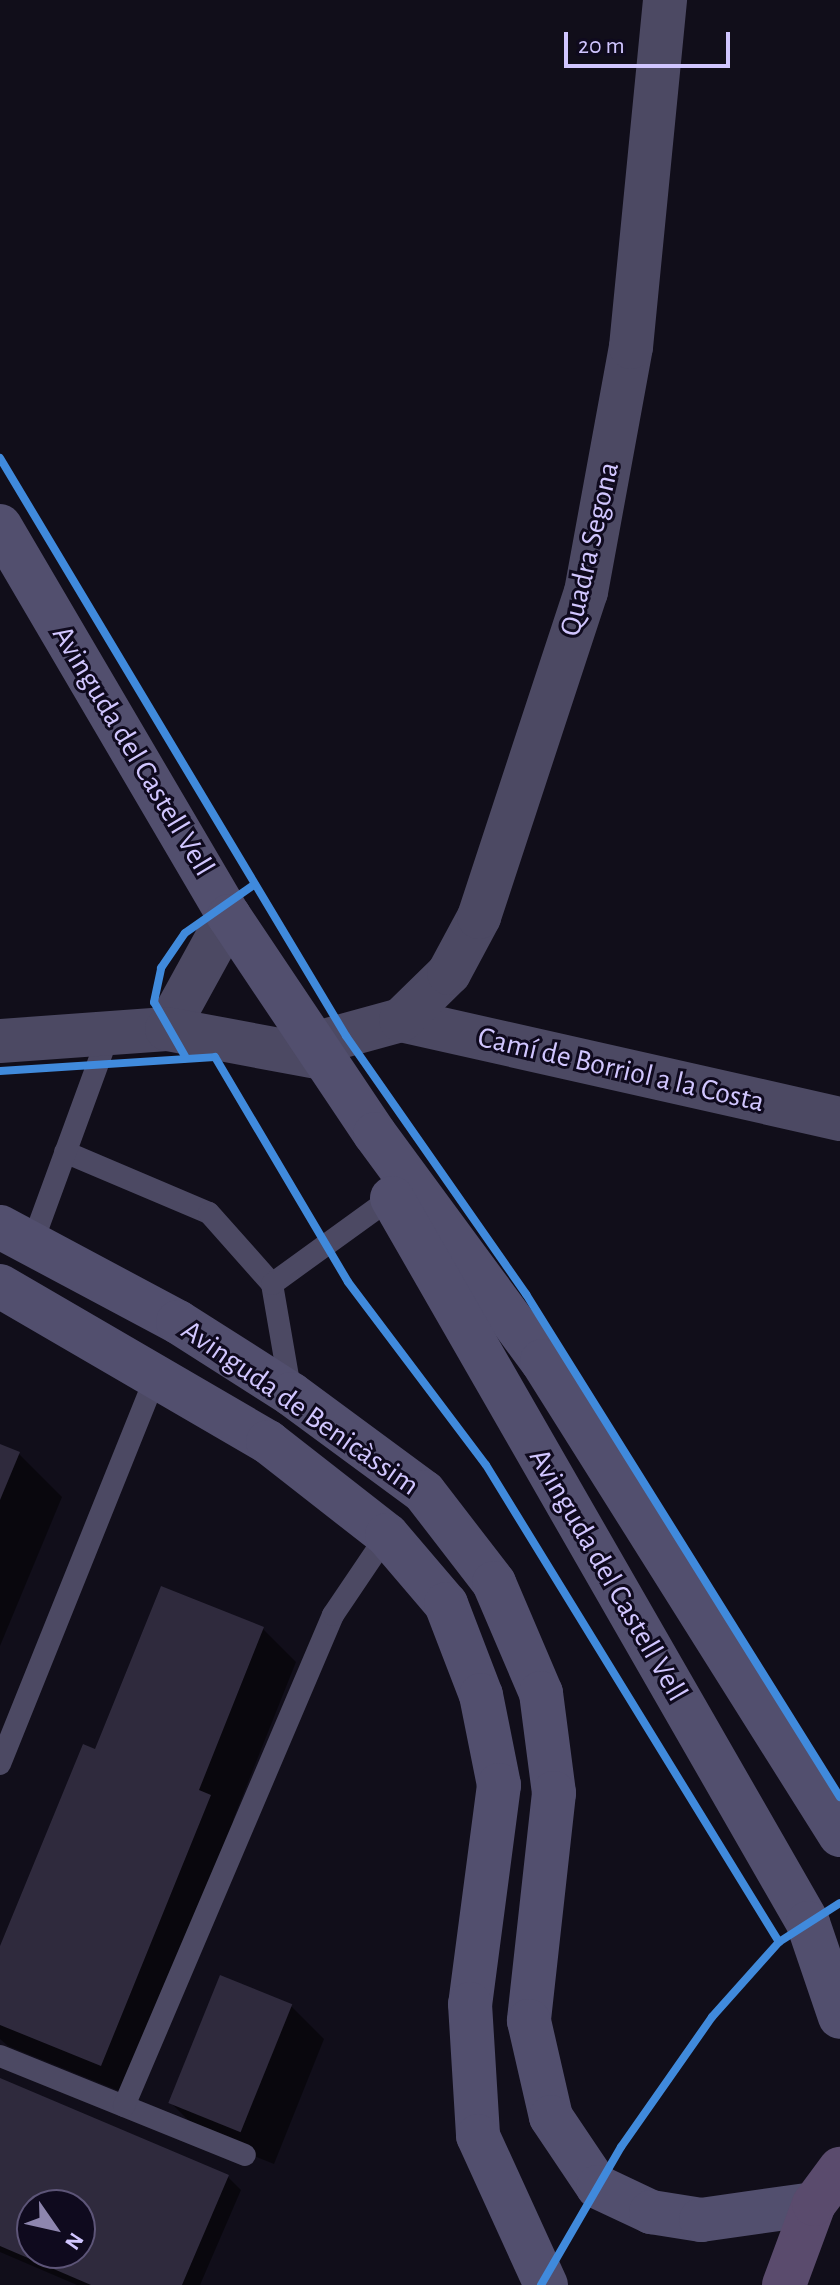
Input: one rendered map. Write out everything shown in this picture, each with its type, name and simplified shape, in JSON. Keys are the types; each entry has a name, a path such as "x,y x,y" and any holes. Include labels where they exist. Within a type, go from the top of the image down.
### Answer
{"main road":[{"name":"Avinguda del Castell Vell","path":"0,526 229,916 375,1134 542,1361 840,1835"},
{"name":"Avinguda del Castell Vell","path":"375,1134 392,1197 808,1923 840,2017"},
{"name":"Avinguda de Benicàssim","path":"16,1234 178,1322 291,1394 424,1492 494,1583 541,1693 554,1793 529,2021 551,2117 598,2187 651,2212 701,2220 814,2204"},
{"name":"Avinguda de Benicàssim","path":"0,1286 268,1442 387,1535 446,1604 481,1695 499,1785 470,2004 478,2136 546,2285"},
{"path":"784,2285 814,2204 840,2169"}],"street":[{"name":"Quadra Segona","path":"322,1051 401,1020 449,973 479,917 586,592 631,347 665,0"},
{"path":"167,1029 229,916"},
{"name":"Camí de Borriol a la Costa","path":"401,1020 840,1119"},
{"path":"0,1041 167,1029 322,1051"}],"lane":[{"path":"16,1234 65,1152 109,1033"},
{"path":"65,1152 209,1213 272,1284 291,1394"},
{"path":"272,1284 392,1197"},
{"path":"0,1764 156,1375"},
{"path":"124,2106 333,1615 387,1535"},
{"path":"0,2056 245,2155"}],"building":[{"path":"0,1444 20,1452 0,1500"},
{"path":"161,1586 264,1627 199,1790 211,1795 101,2066 0,2025 0,1946 83,1744 95,1749"},
{"path":"220,1975 292,2004 241,2132 168,2103"},
{"path":"0,2078 229,2175 182,2285 91,2285 54,2269 96,2269 96,2189 16,2189 16,2253 0,2246"}],"cycle path":[{"path":"0,458 346,1036 526,1294 840,1797"},
{"path":"186,1058 154,1002 161,968 185,933 255,884"},
{"path":"0,1071 215,1057 348,1282 486,1465 779,1942"},
{"path":"541,2285 621,2147 712,2017 779,1942 840,1903"}]}
